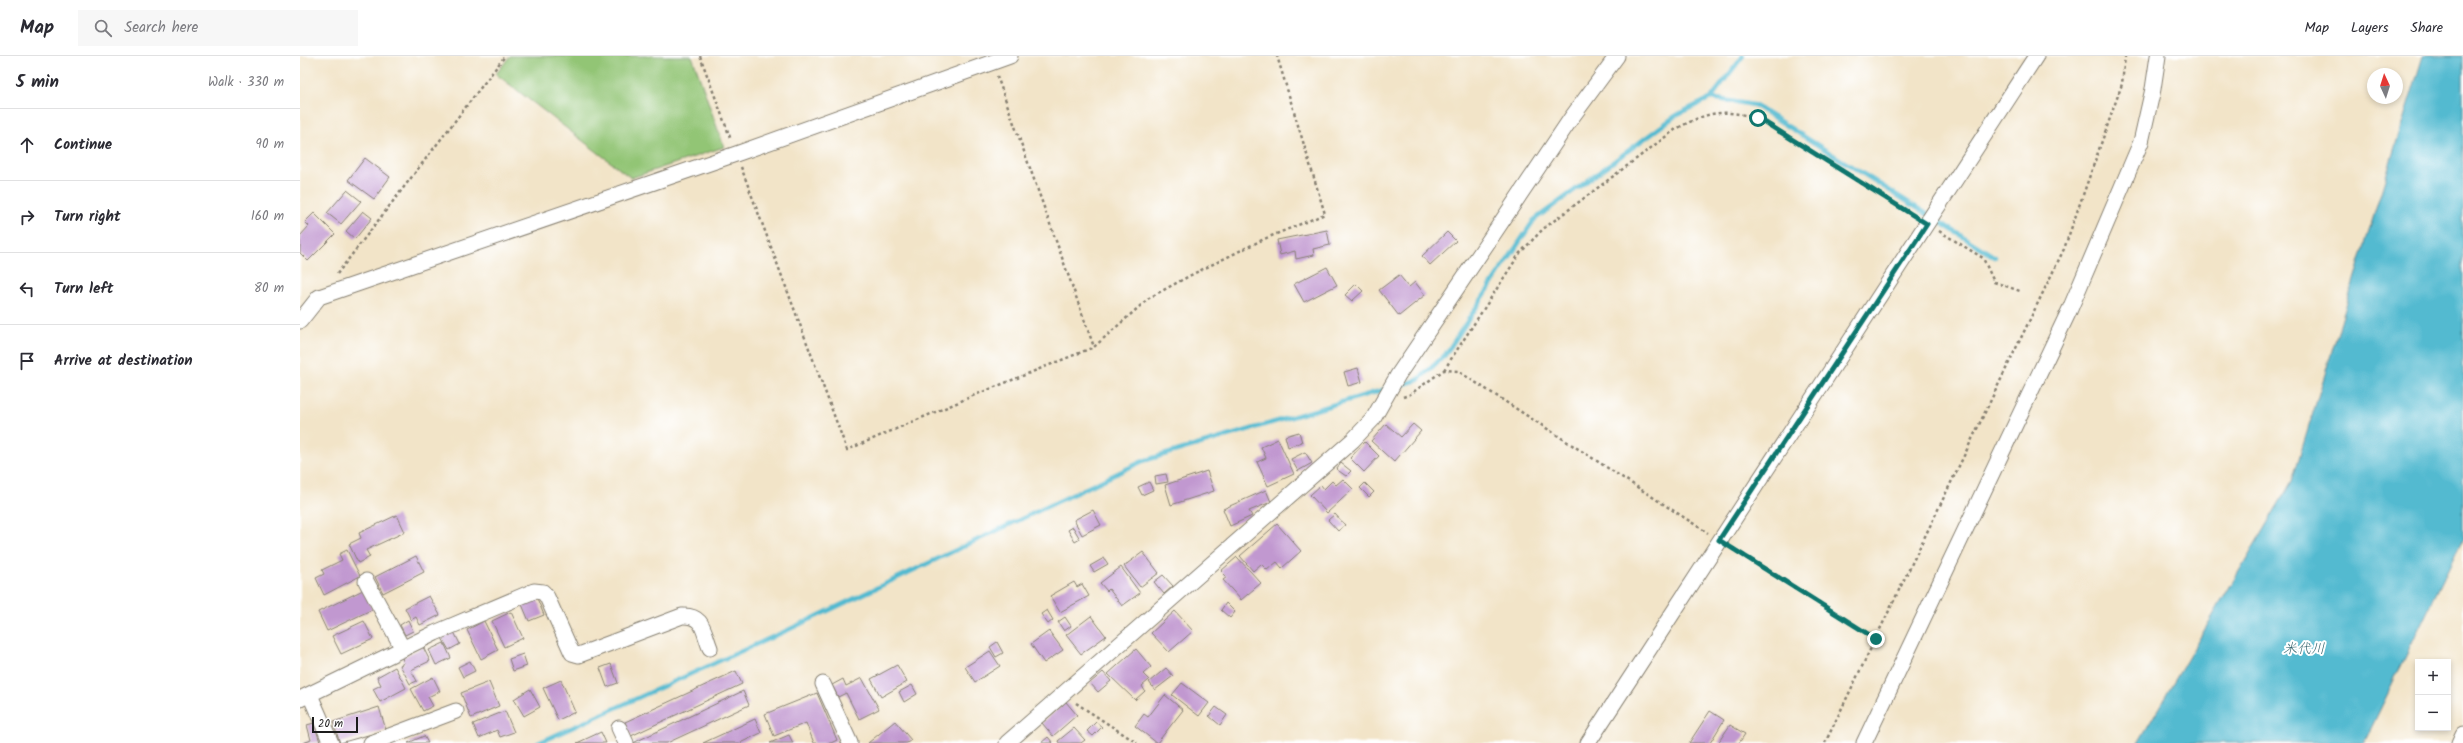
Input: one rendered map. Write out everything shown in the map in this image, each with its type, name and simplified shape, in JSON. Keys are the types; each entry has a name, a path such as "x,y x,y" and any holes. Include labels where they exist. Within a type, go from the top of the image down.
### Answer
{"street":[{"path":"300,321 319,298 736,154 1010,56"},
{"path":"1007,743 1353,440 1372,419 1398,375 1567,124 1617,56"},
{"path":"1588,743 2036,56"},
{"path":"1864,743 2070,309 2141,142 2153,89 2158,56"},
{"path":"366,581 403,649"},
{"path":"331,743 305,697 403,649 534,591 543,592 547,597 572,653 579,655 687,616 693,616 699,619 710,648"},
{"path":"823,684 850,743"},
{"path":"371,743 456,711"},
{"path":"619,728 626,743"},
{"path":"2459,743 2463,734"}],"path":[{"path":"334,279 505,56"},
{"path":"700,56 848,450 975,395 1094,347 1155,295 1191,275 1264,239 1325,214 1277,56"},
{"path":"1825,743 2064,249 2122,84 2126,56"},
{"path":"995,71 1094,347"},
{"path":"1384,399 1409,395 1444,370 1520,253 1543,229 1676,129 1700,116 1733,112 1758,118 1983,258 1994,282 2020,292"},
{"path":"1444,370 1458,371 1719,540 1876,639"},
{"path":"1062,694 1137,743"}],"green space":[{"path":"510,56 692,56 724,147 631,178 496,74"}],"water":[{"name":"米代川","path":"2423,56 2463,56 2463,538 2364,743 2138,743 2292,481"}],"building":[{"path":"365,158 390,177 374,199 348,180"},
{"path":"347,190 361,201 341,224 327,213"},
{"path":"363,211 372,218 355,239 346,231"},
{"path":"314,213 335,234 308,261 300,253 300,236 309,226 305,222"},
{"path":"1327,230 1330,245 1313,249 1314,255 1296,259 1295,251 1280,255 1277,240"},
{"path":"1447,232 1456,241 1430,265 1422,256"},
{"path":"1327,267 1337,285 1304,302 1294,284"},
{"path":"1399,275 1409,287 1415,282 1425,295 1399,316 1379,290"},
{"path":"1356,284 1363,291 1352,301 1345,295"},
{"path":"1358,368 1362,382 1348,386 1344,372"},
{"path":"1386,424 1401,437 1413,424 1421,431 1394,462 1371,441"},
{"path":"1299,432 1302,442 1288,447 1285,436"},
{"path":"1278,439 1294,474 1268,486 1257,462 1266,458 1261,447"},
{"path":"1365,442 1379,456 1364,472 1350,458"},
{"path":"1305,452 1312,463 1298,471 1291,459"},
{"path":"1341,463 1351,471 1346,476 1336,469"},
{"path":"1207,471 1214,491 1171,505 1165,485"},
{"path":"1166,474 1168,482 1156,484 1155,476"},
{"path":"1343,479 1353,489 1327,513 1310,495 1321,485 1324,489 1332,481 1336,485"},
{"path":"1149,482 1153,490 1142,495 1138,487"},
{"path":"1365,483 1374,492 1369,497 1360,488"},
{"path":"1266,490 1271,502 1249,511 1252,516 1230,526 1223,509"},
{"path":"1093,510 1101,525 1082,535 1074,520"},
{"path":"1335,514 1345,525 1338,531 1328,520"},
{"path":"397,515 405,532 366,550 370,557 358,563 349,544 361,538 359,533"},
{"path":"1277,524 1301,551 1282,568 1277,562 1267,570 1261,564 1253,571 1240,556"},
{"path":"1073,527 1080,539 1075,542 1068,530"},
{"path":"347,550 360,576 324,595 316,578 324,574 322,570 342,560 339,554"},
{"path":"1143,552 1159,573 1140,587 1124,566"},
{"path":"416,556 424,572 383,593 375,577"},
{"path":"1237,557 1261,583 1241,600 1223,580 1227,577 1221,571"},
{"path":"1104,558 1108,564 1094,572 1090,566"},
{"path":"1121,567 1140,593 1122,606 1109,589 1107,591 1100,583"},
{"path":"1163,575 1173,586 1164,594 1154,582"},
{"path":"1074,582 1077,587 1082,584 1089,596 1060,612 1050,596"},
{"path":"363,590 373,609 327,631 318,612"},
{"path":"429,596 440,615 420,625 416,617 411,620 405,608"},
{"path":"536,596 544,615 529,621 521,602"},
{"path":"1226,603 1235,612 1230,618 1221,610"},
{"path":"1047,610 1053,620 1048,624 1041,614"},
{"path":"1175,611 1193,631 1169,652 1151,633"},
{"path":"511,612 523,638 504,647 492,621"},
{"path":"1091,616 1106,636 1081,654 1066,635"},
{"path":"1065,617 1071,626 1064,631 1058,622"},
{"path":"408,620 413,631 405,635 400,625"},
{"path":"364,621 373,639 341,654 332,636"},
{"path":"484,621 498,650 481,659 467,630"},
{"path":"1049,631 1063,650 1044,663 1031,644"},
{"path":"454,632 460,644 449,650 442,638"},
{"path":"997,642 1003,653 996,657 990,647"},
{"path":"444,643 451,658 436,665 429,650"},
{"path":"423,647 430,661 411,670 417,681 410,684 400,665 404,663 402,658"},
{"path":"1136,649 1151,667 1143,674 1149,680 1142,686 1145,691 1135,700 1108,674"},
{"path":"990,651 1000,666 975,682 965,667"},
{"path":"523,654 527,666 513,671 509,659"},
{"path":"470,661 475,671 463,677 458,667"},
{"path":"611,664 618,683 607,687 600,668"},
{"path":"897,665 907,682 881,697 871,679"},
{"path":"395,667 406,688 380,702 373,689 381,685 377,677"},
{"path":"1166,668 1173,676 1155,690 1149,682"},
{"path":"736,671 742,684 631,736 625,722"},
{"path":"1103,672 1111,681 1098,692 1090,683"},
{"path":"433,677 440,691 428,697 433,706 423,711 411,689"},
{"path":"862,678 879,709 859,719 846,693 838,697 832,685 843,679 846,686"},
{"path":"561,680 575,712 558,720 543,688"},
{"path":"489,682 499,706 471,718 461,693"},
{"path":"1182,683 1209,703 1199,716 1172,695"},
{"path":"912,685 917,694 904,702 899,692"},
{"path":"530,689 540,707 524,716 514,699"},
{"path":"743,691 749,705 667,743 633,743"},
{"path":"817,693 837,740 831,743 814,743 806,723 774,736 765,714"},
{"path":"1165,695 1183,710 1157,743 1135,726 1144,714 1148,717"},
{"path":"1066,702 1077,715 1053,736 1042,723"},
{"path":"379,707 386,730 340,743 333,722"},
{"path":"1216,707 1227,715 1220,725 1209,716"},
{"path":"505,711 514,732 500,737 497,730 479,738 473,724"},
{"path":"1710,711 1724,720 1710,743 1689,743"},
{"path":"755,719 761,733 740,743 703,743"},
{"path":"895,721 911,740 907,743 868,743"},
{"path":"1096,722 1102,727 1093,736 1087,731"},
{"path":"314,723 320,742 303,743 311,740 307,725"},
{"path":"1730,725 1745,734 1739,743 1718,743"},
{"path":"1074,728 1085,740 1081,743 1059,743 1058,741"},
{"path":"601,732 606,743 577,743"},
{"path":"789,735 793,743 770,743"},
{"path":"424,736 428,743 408,743"},
{"path":"1048,737 1053,743 1041,743"}],"waterway":[{"path":"1711,98 1743,56"},
{"path":"1397,386 1418,380 1445,355 1534,220 1678,114 1711,98 1754,105 1995,257"},
{"path":"538,743 788,630 1143,461 1386,389"}],"route":[{"path":"1758,118 1927,224 1719,540 1876,639"}]}
